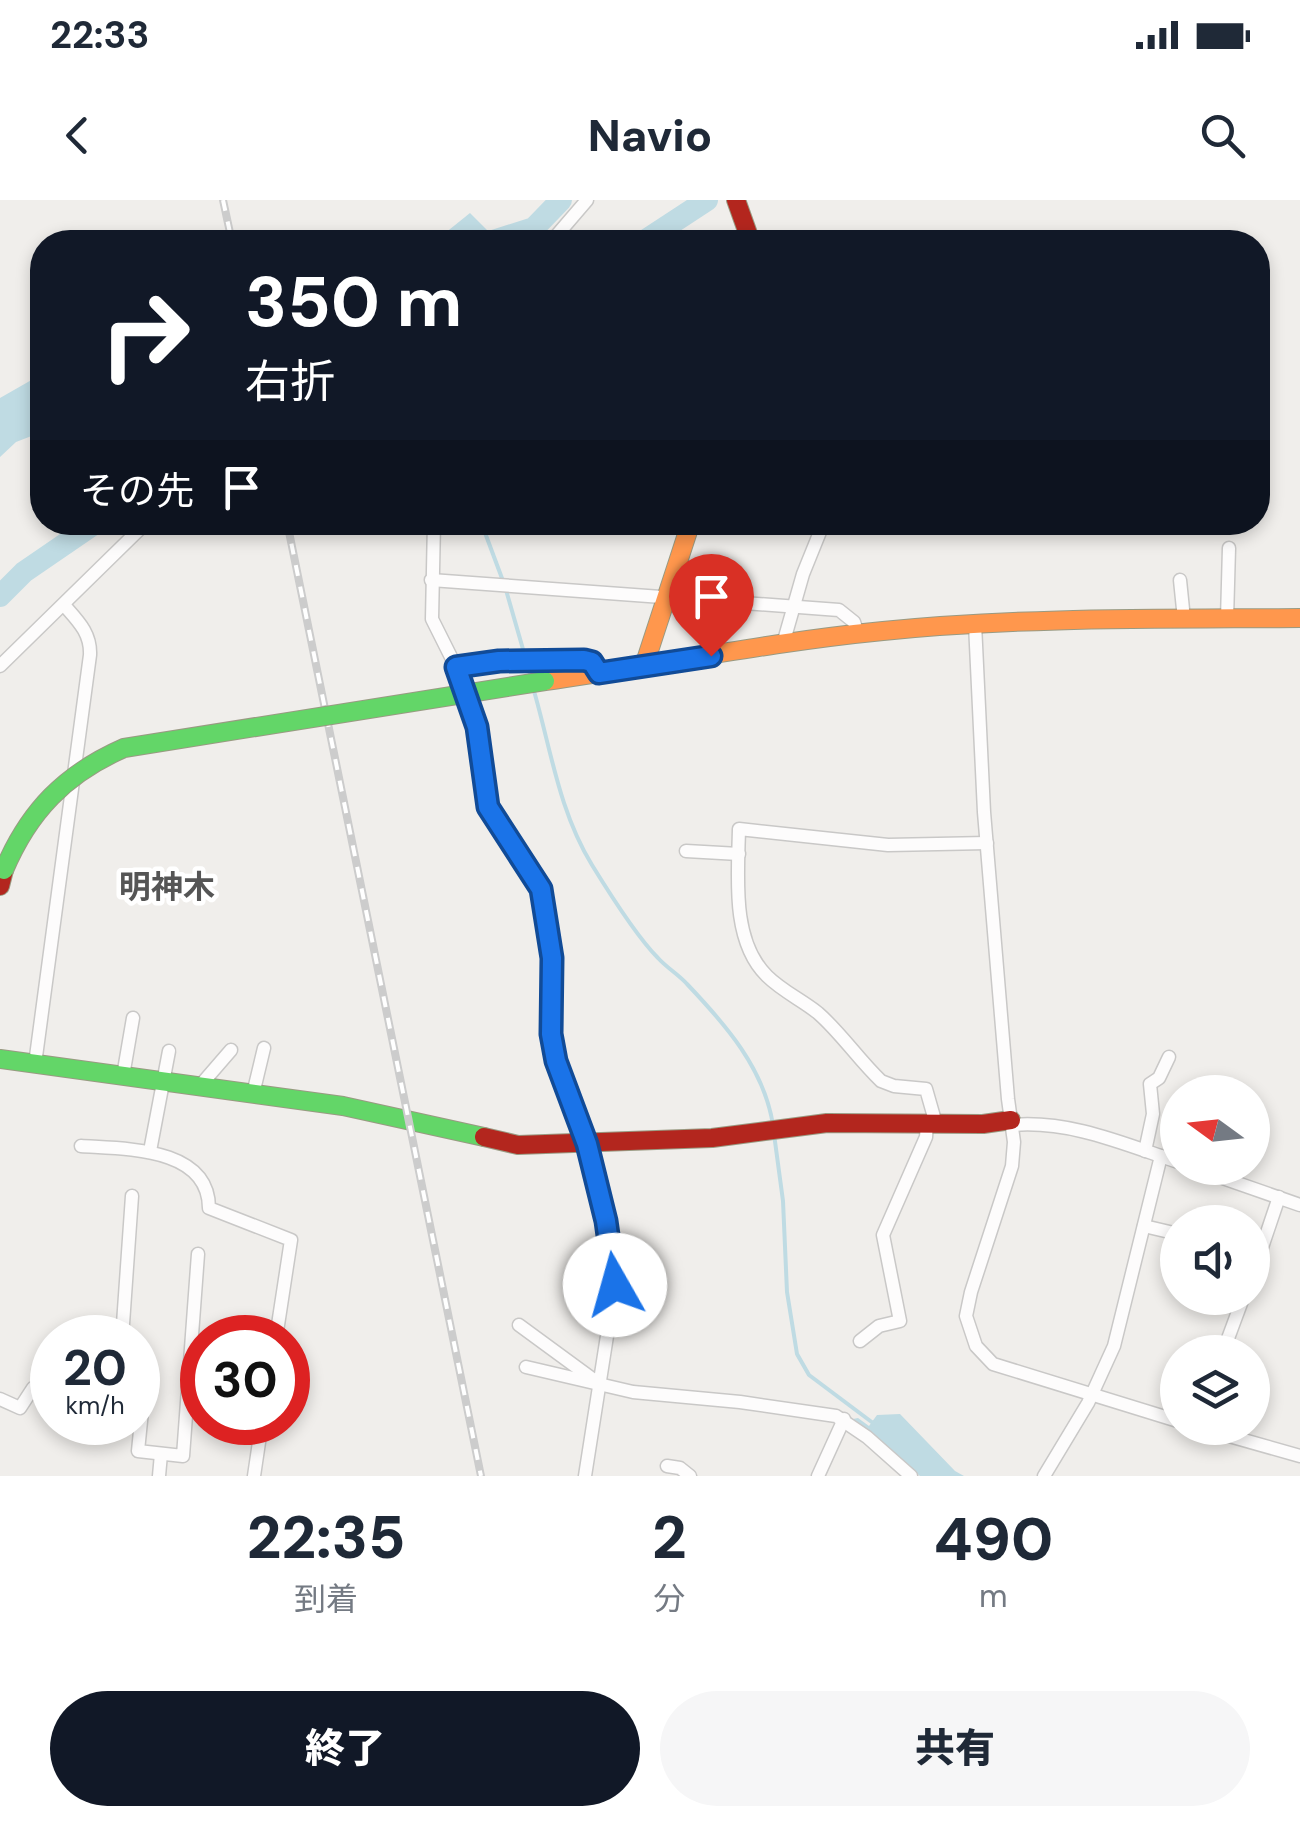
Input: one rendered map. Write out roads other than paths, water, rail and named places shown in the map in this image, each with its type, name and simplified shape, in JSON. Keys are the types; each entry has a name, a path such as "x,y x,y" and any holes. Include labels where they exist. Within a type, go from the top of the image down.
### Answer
{"street":[{"path":"561,230 587,200"},
{"path":"736,200 747,230"},
{"path":"0,666 134,535"},
{"path":"433,535 432,619 456,667 477,727 488,807 541,889 552,958 551,1034 556,1061 587,1144 606,1221 615,1285 585,1476"},
{"path":"644,666 687,535"},
{"path":"783,644 802,574 818,535"},
{"path":"1228,619 1229,548"},
{"path":"431,580 839,610 848,614 858,634"},
{"path":"1180,580 1184,619"},
{"path":"35,1064 91,642 64,604"},
{"path":"2,878 15,840 44,800 78,771 124,748 858,634 975,624 1300,618"},
{"path":"975,624 1012,1166 971,1292 967,1325 976,1346 994,1364 1160,1416"},
{"path":"456,667 499,661 584,660 592,662 599,673"},
{"path":"860,1342 879,1326 900,1321 883,1235 931,1124 926,1088 880,1081 816,1012 769,978 753,960 742,917 739,829 888,845 987,843"},
{"path":"686,850 739,854"},
{"path":"123,1076 134,1018"},
{"path":"253,1094 264,1048"},
{"path":"199,1087 231,1050"},
{"path":"150,1152 168,1052"},
{"path":"0,1058 344,1106 518,1145 712,1138 827,1124 1012,1122 1081,1130 1160,1156"},
{"path":"1145,1151 1154,1114 1150,1084 1159,1078 1169,1058"},
{"path":"81,1146 150,1152 197,1172 209,1192 209,1208 291,1240 280,1315"},
{"path":"1044,1476 1092,1395 1114,1346 1160,1160"},
{"path":"1244,1185 1300,1205"},
{"path":"124,1315 132,1196"},
{"path":"1270,1224 1279,1197"},
{"path":"1144,1226 1160,1230"},
{"path":"139,1445 138,1452 183,1456 198,1254"},
{"path":"520,1325 600,1384"},
{"path":"526,1367 633,1392 740,1402 844,1419 911,1476"},
{"path":"0,1398 20,1408 30,1391"},
{"path":"818,1476 844,1419"},
{"path":"254,1476 259,1445"},
{"path":"1261,1445 1300,1456"},
{"path":"159,1476 160,1454"},
{"path":"668,1466 680,1468 690,1476"}],"water":[{"path":"470,213 487,230 449,230"},
{"path":"30,381 30,437 16,442 0,457 0,398"},
{"path":"900,1414 964,1476 920,1476 853,1419 869,1426 877,1415"}],"waterway":[{"path":"528,230 561,200"},
{"path":"661,230 707,200"},
{"path":"0,596 24,572 78,535"},
{"path":"486,535 503,581"},
{"path":"506,590 531,677"},
{"path":"534,691 564,802 592,865 650,949 684,980 741,1048 761,1085 773,1125"},
{"path":"774,1134 783,1201 787,1292 797,1354 809,1375 873,1423"}],"railway":[{"path":"223,200 229,230"},
{"path":"290,535 481,1476"}],"district":[{"name":"明神木","path":"167,887"}]}
